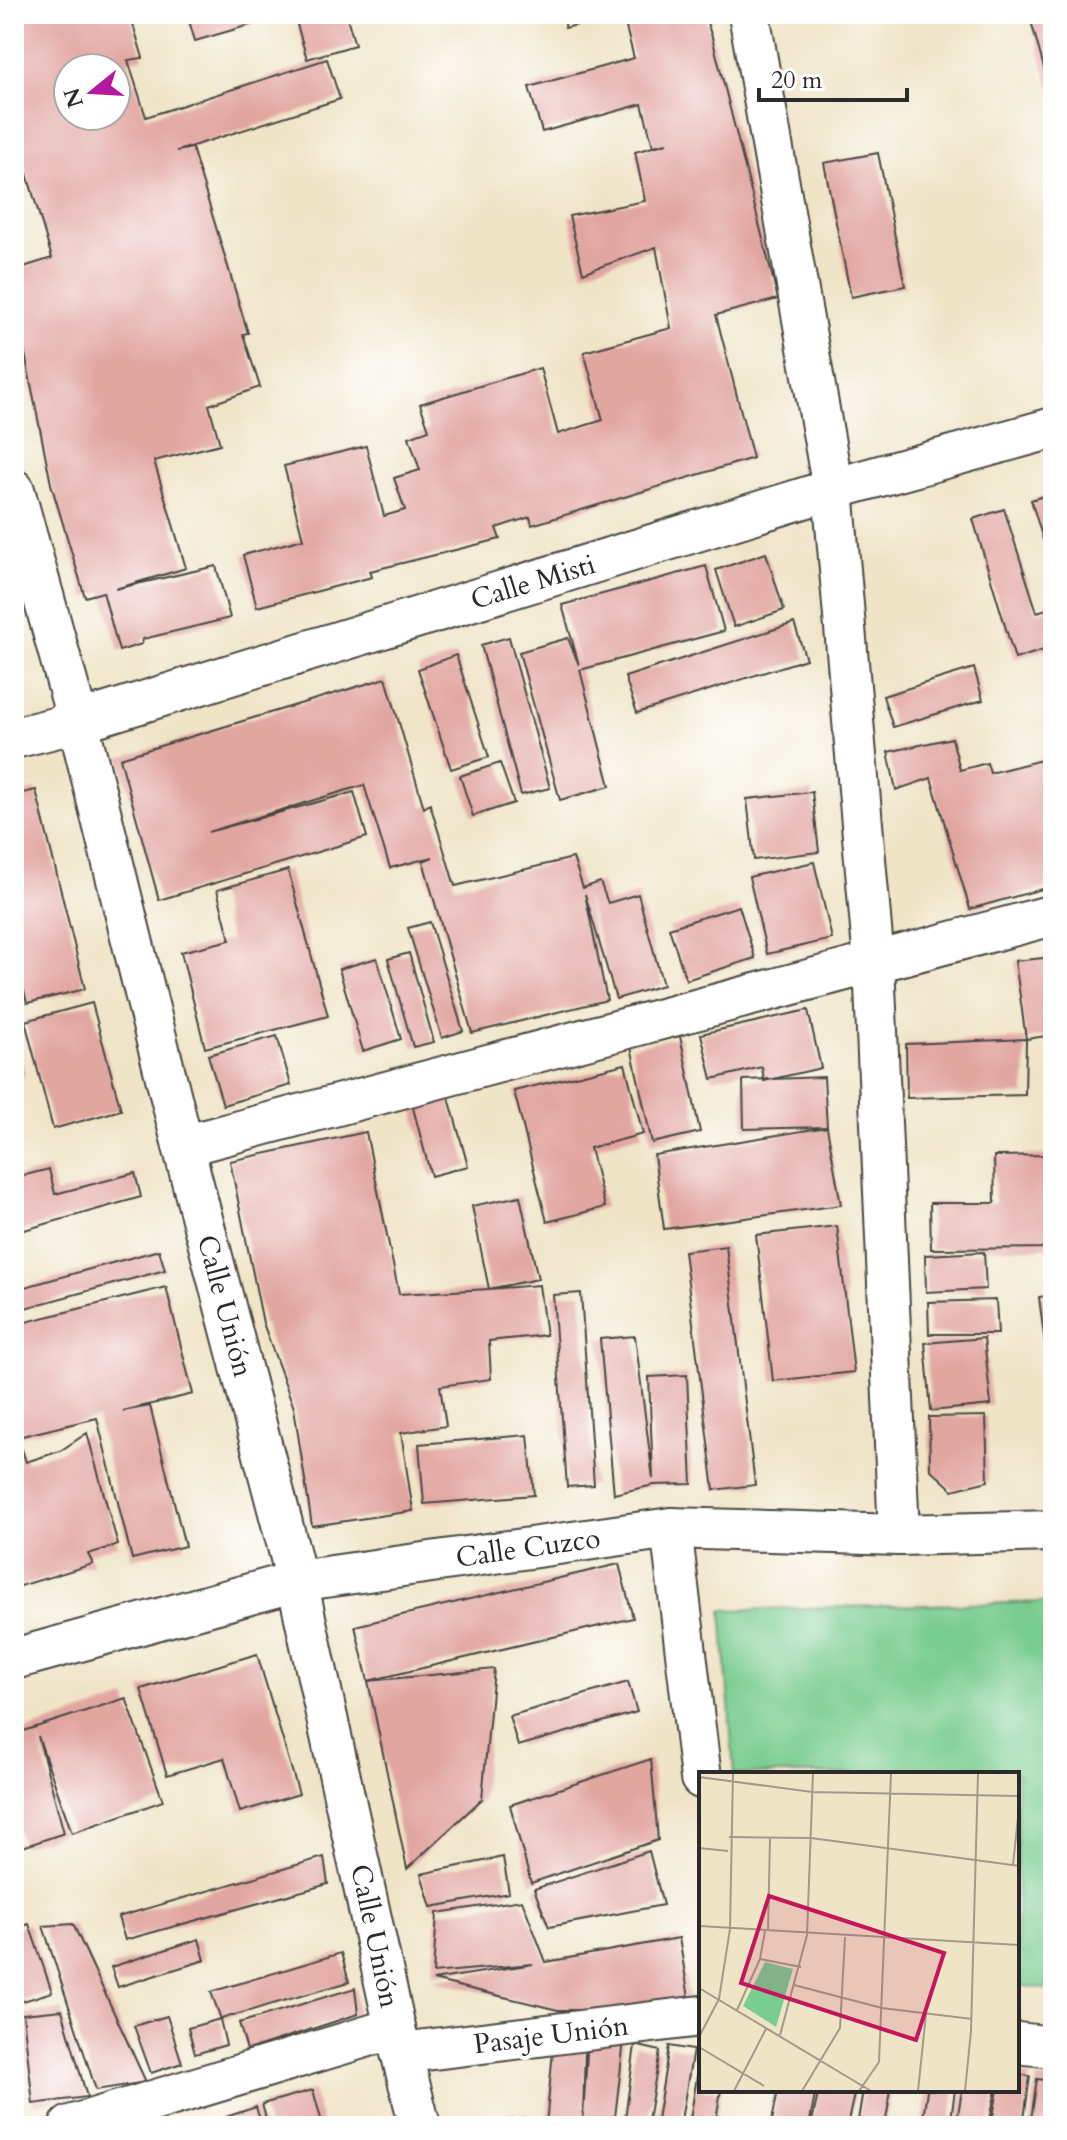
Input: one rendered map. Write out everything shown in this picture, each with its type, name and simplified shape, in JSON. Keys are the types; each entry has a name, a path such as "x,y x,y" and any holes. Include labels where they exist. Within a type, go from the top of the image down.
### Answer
{"street":[{"path":"749,14 833,489 874,963 899,1535"},
{"name":"Calle Misti","path":"14,738 78,722 833,489 1053,428"},
{"name":"Calle Unión","path":"14,490 78,722 183,1146 297,1581 398,2041 420,2126"},
{"path":"183,1146 1053,915"},
{"path":"671,1528 700,1772"},
{"name":"Calle Cuzco","path":"14,1659 297,1581 671,1528 899,1535 1053,1531"},
{"name":"Pasaje Unión","path":"70,2126 398,2041 699,2016"},
{"path":"1019,2043 1053,2047"}],"green space":[{"path":"1053,1602 1053,1990 1019,1985 1019,1772 734,1772 722,1610"}],"building":[{"path":"14,14 130,14 143,58 132,59 132,52 52,52 52,132 132,132 132,73 146,117 327,59 340,99 177,151 192,148 248,333 243,334 260,387 209,405 220,444 154,461 186,568 115,589 216,566 230,618 143,639 142,644 119,651 103,592 85,597 51,484 17,314 22,307 14,270 52,258 14,130"},
{"path":"187,14 284,14 284,15 195,41"},
{"path":"294,14 346,14 355,45 307,59"},
{"path":"566,14 618,14 618,15 565,28"},
{"path":"704,14 712,37 778,299 716,315 753,458 532,525 530,517 496,528 500,539 370,571 372,577 257,607 243,555 303,539 284,466 366,446 384,516 405,510 394,478 420,470 409,437 429,430 420,404 540,368 558,434 603,420 584,352 671,328 656,247 583,273 569,216 645,201 635,152 667,143 653,146 642,104 542,132 529,87 634,58 623,16"},
{"path":"1029,14 1053,14 1053,84 1049,86"},
{"path":"878,153 905,286 851,297 824,163"},
{"path":"1053,493 1053,569 1052,569 1031,500"},
{"path":"1004,509 1037,612 1053,607 1053,667 1047,649 1015,659 973,519"},
{"path":"766,553 784,610 734,627 716,570"},
{"path":"706,566 724,631 580,670 610,786 560,800 519,652 568,638 579,665 562,605"},
{"path":"794,623 806,659 637,713 625,677"},
{"path":"509,637 550,788 521,795 481,645"},
{"path":"456,655 489,757 451,769 418,669"},
{"path":"974,668 983,700 893,727 883,696"},
{"path":"386,678 424,808 430,804 455,886 573,858 583,888 600,882 608,903 638,894 663,985 616,999 585,894 607,1000 472,1033 423,861 433,857 390,868 364,785 208,832 354,792 367,837 159,900 120,758"},
{"path":"952,738 960,770 987,763 990,773 1053,757 1053,886 970,909 931,778 896,790 888,752"},
{"path":"500,763 514,803 473,816 460,776"},
{"path":"36,790 85,989 27,1003 14,950 14,795"},
{"path":"812,792 819,852 754,860 747,799"},
{"path":"814,862 832,939 767,954 749,877"},
{"path":"288,870 328,1016 205,1048 181,952 230,940 217,890"},
{"path":"739,906 755,958 686,980 669,928"},
{"path":"430,922 463,1031 442,1038 408,928"},
{"path":"409,953 434,1042 413,1047 388,959"},
{"path":"1053,957 1053,1035 1026,1039 1015,961"},
{"path":"377,958 401,1039 363,1051 339,969"},
{"path":"92,1003 121,1110 53,1129 25,1021"},
{"path":"808,1010 821,1068 764,1081 762,1067 712,1079 701,1034"},
{"path":"277,1036 291,1085 223,1105 208,1055"},
{"path":"680,1036 700,1132 652,1143 631,1047"},
{"path":"14,1039 25,1075 14,1078"},
{"path":"1026,1039 1025,1095 907,1098 906,1044"},
{"path":"625,1064 643,1134 590,1148 605,1207 547,1222 514,1091"},
{"path":"824,1077 827,1127 744,1129 743,1080"},
{"path":"448,1094 468,1166 431,1176 412,1104"},
{"path":"827,1127 841,1205 664,1229 654,1155"},
{"path":"366,1132 399,1294 539,1285 546,1335 489,1341 491,1379 440,1386 446,1426 401,1433 413,1511 312,1526 294,1408 263,1323 230,1161"},
{"path":"1053,1155 1053,1248 931,1249 930,1203 995,1203 994,1156"},
{"path":"49,1169 55,1194 135,1173 141,1197 14,1233 14,1178"},
{"path":"520,1196 538,1279 489,1289 472,1206"},
{"path":"837,1226 854,1372 773,1381 756,1235"},
{"path":"726,1246 755,1485 714,1490 684,1251"},
{"path":"159,1250 165,1270 14,1311 14,1290"},
{"path":"984,1252 986,1289 926,1292 925,1255"},
{"path":"166,1287 193,1394 123,1411 150,1406 185,1546 132,1559 97,1418 18,1437 26,1462 60,1451 87,1433 118,1545 88,1554 93,1564 14,1588 14,1387 23,1385 14,1356 14,1325"},
{"path":"581,1293 594,1485 567,1487 553,1295"},
{"path":"1053,1295 1053,1391 1051,1391 1039,1297"},
{"path":"996,1300 998,1334 929,1334 928,1302"},
{"path":"635,1336 653,1479 649,1377 687,1375 692,1484 654,1485 614,1494 600,1339"},
{"path":"984,1338 991,1405 931,1411 925,1343"},
{"path":"986,1416 988,1481 953,1490 930,1469 929,1417"},
{"path":"528,1435 534,1495 424,1504 419,1444"},
{"path":"619,1564 633,1618 368,1681 355,1626"},
{"path":"257,1654 299,1794 240,1812 224,1758 167,1775 141,1689"},
{"path":"494,1669 482,1799 407,1869 368,1681"},
{"path":"628,1682 637,1712 518,1746 509,1716"},
{"path":"126,1698 163,1801 72,1833 38,1736 64,1833 23,1847 14,1818 14,1734"},
{"path":"651,1759 658,1840 531,1883 510,1805"},
{"path":"649,1851 663,1905 549,1927 534,1889"},
{"path":"324,1857 328,1884 125,1940 118,1917"},
{"path":"503,1857 509,1893 431,1907 421,1874"},
{"path":"522,1900 546,1962 679,1938 691,2010 558,2010 433,1980 533,1964 433,1973 437,1913"},
{"path":"29,1924 52,1992 14,2004 14,1929"},
{"path":"73,1924 146,2082 96,2090 43,1926"},
{"path":"199,1939 205,1960 118,1987 111,1967"},
{"path":"341,1953 349,1982 221,2019 211,1992"},
{"path":"355,1988 358,2014 247,2050 239,2023"},
{"path":"62,2010 87,2097 33,2104 23,2014"},
{"path":"167,2016 182,2063 151,2073 134,2026"},
{"path":"220,2019 226,2045 195,2054 188,2028"},
{"path":"588,2037 624,2040 614,2126 546,2125 553,2051 585,2049 583,2117"},
{"path":"635,2045 660,2051 647,2126 624,2126"},
{"path":"669,2046 693,2050 680,2126 656,2126"},
{"path":"699,2064 699,2092 721,2092 715,2126 689,2126"},
{"path":"1019,2074 1030,2076 1023,2126 991,2126 998,2092 1019,2092"},
{"path":"1037,2079 1053,2081 1053,2126 1030,2126"},
{"path":"313,2090 323,2126 268,2126 262,2104"},
{"path":"778,2092 816,2092 809,2126 771,2126"},
{"path":"819,2092 855,2092 847,2126 811,2126"},
{"path":"863,2092 891,2092 885,2126 857,2126"},
{"path":"927,2092 955,2092 950,2126 922,2126"},
{"path":"962,2092 996,2092 989,2126 956,2126"},
{"path":"256,2107 262,2126 212,2126 211,2122"},
{"path":"530,2118 531,2126 467,2126 467,2123"}]}
